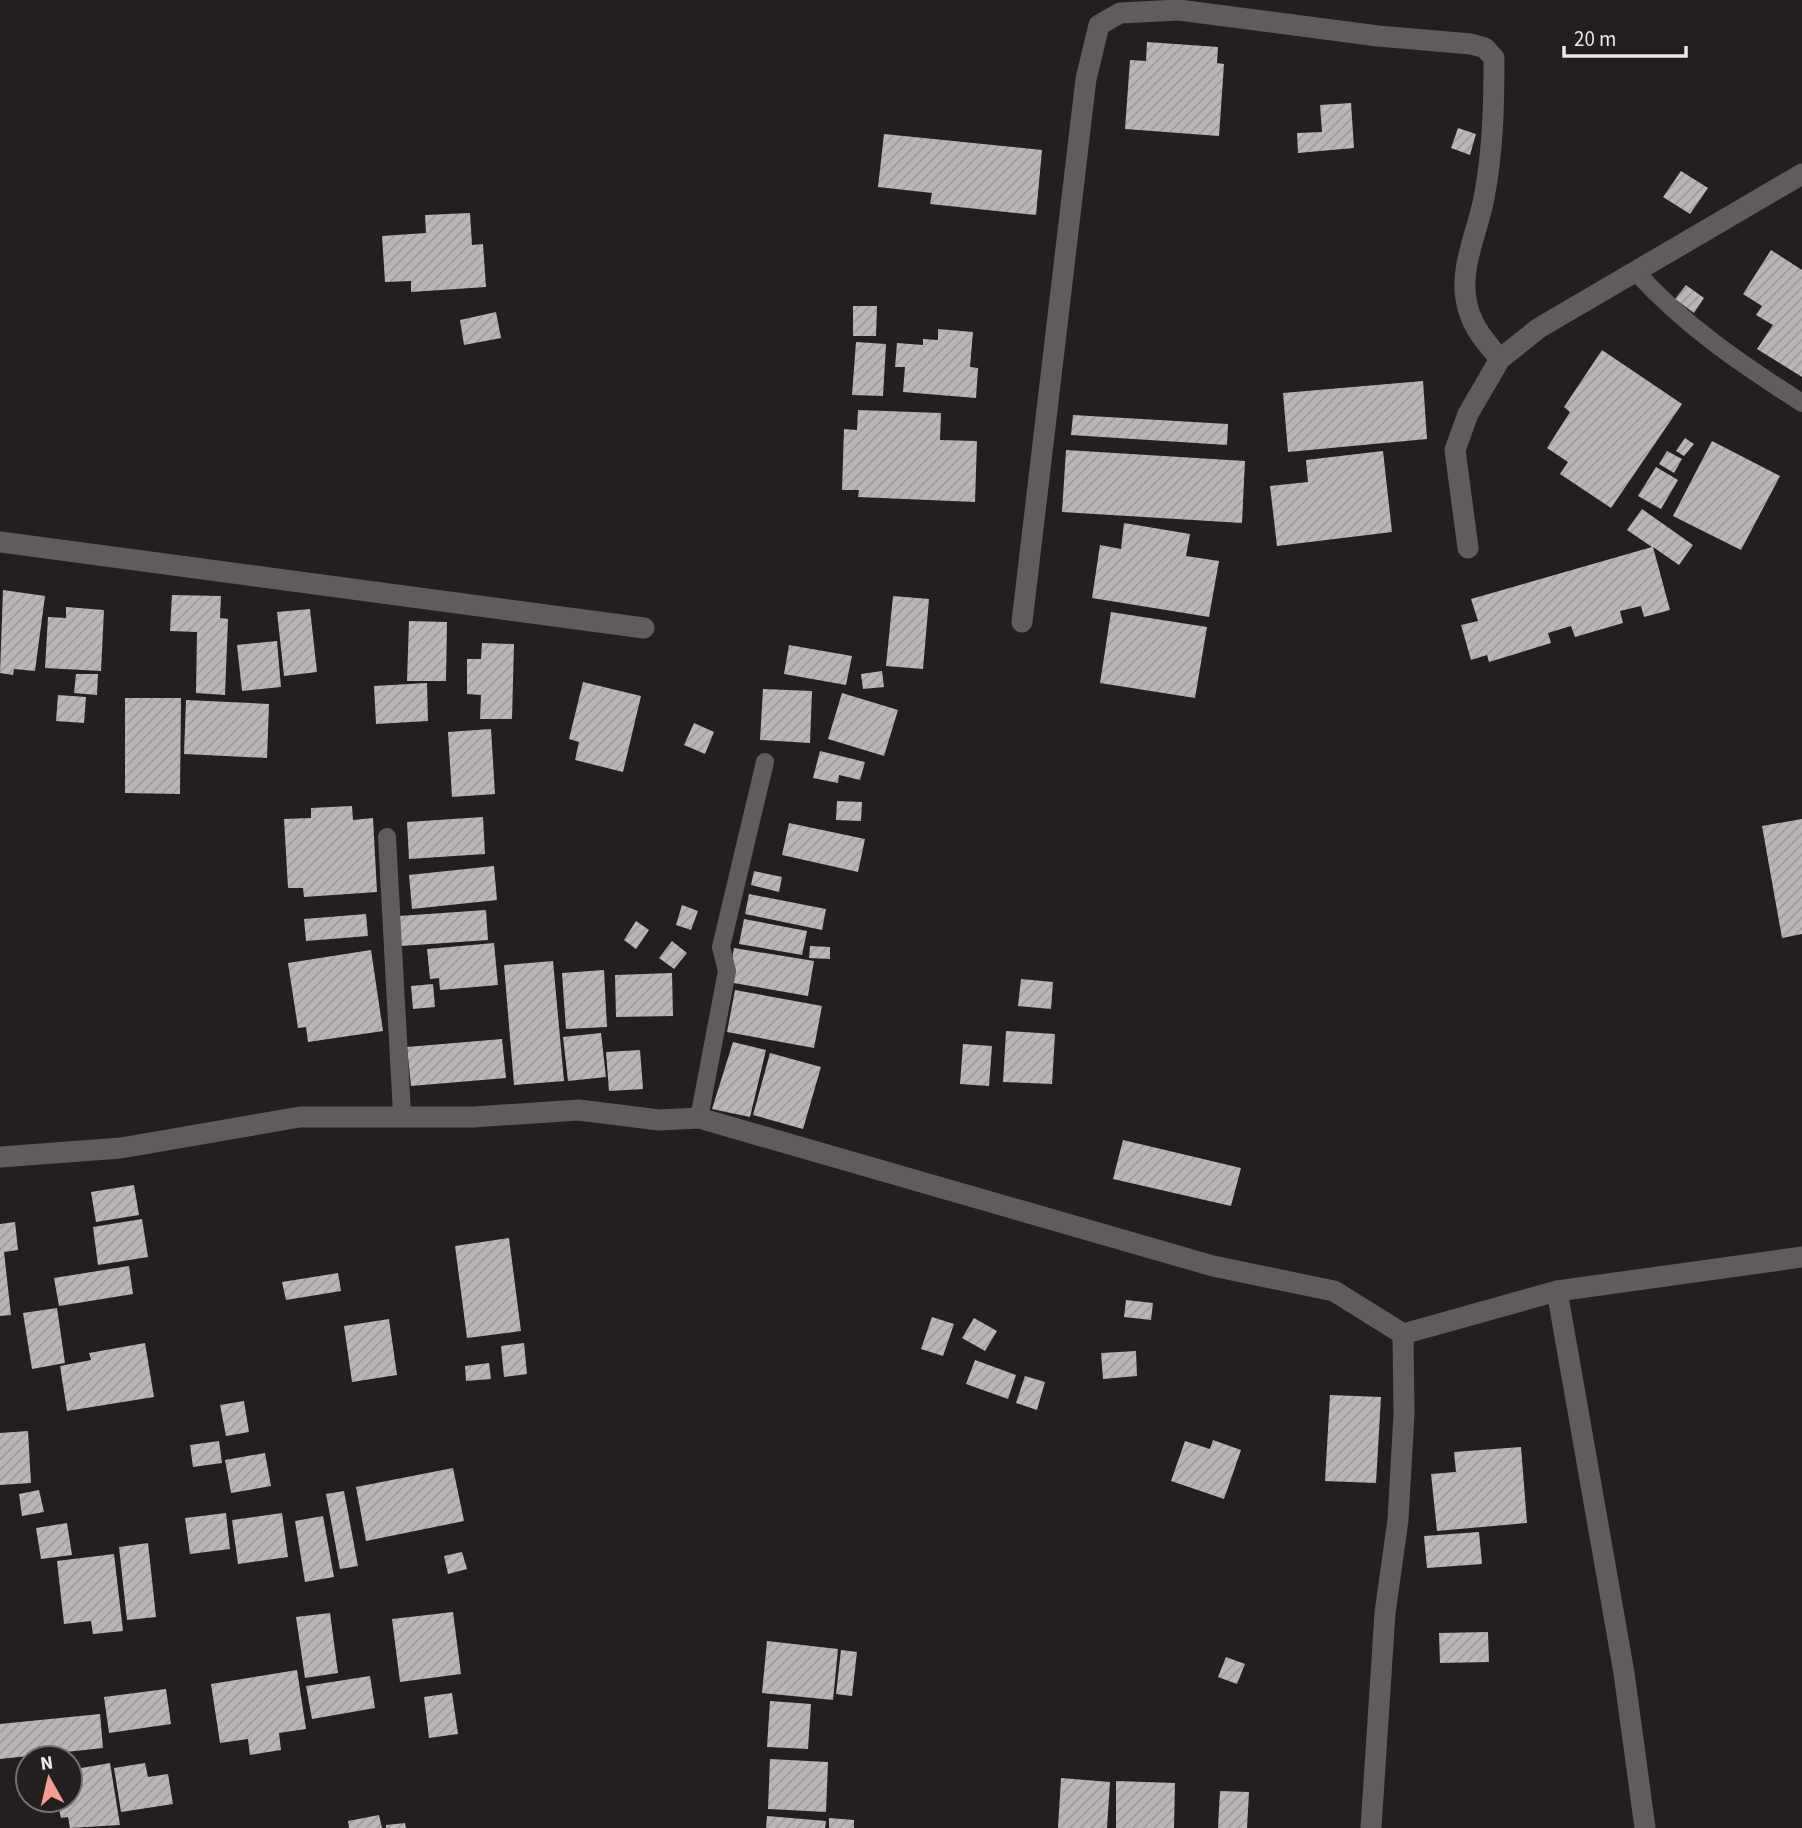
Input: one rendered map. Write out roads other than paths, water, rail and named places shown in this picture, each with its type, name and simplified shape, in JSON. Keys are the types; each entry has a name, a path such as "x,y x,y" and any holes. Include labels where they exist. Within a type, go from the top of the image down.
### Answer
{"street":[{"path":"1022,622 1086,79 1099,25 1120,13 1179,10 1378,36 1471,44 1485,48 1494,58 1494,131 1484,200 1468,267 1465,297 1474,328 1500,359"},
{"path":"1468,548 1455,450 1468,414 1500,359 1539,328 1802,174"},
{"path":"0,542 644,628"},
{"path":"0,1157 121,1148 300,1117 402,1114 473,1116 579,1110 659,1120 699,1118 1213,1266 1334,1292 1403,1334 1558,1291 1802,1257"},
{"path":"1558,1291 1624,1673 1645,1828"},
{"path":"1371,1828 1385,1614 1398,1520 1404,1414 1403,1334"}],"lane":[{"path":"1636,272 1662,301 1719,350 1802,403"},
{"path":"699,1118 727,971 721,947 765,762"},
{"path":"387,837 402,1114"}]}
